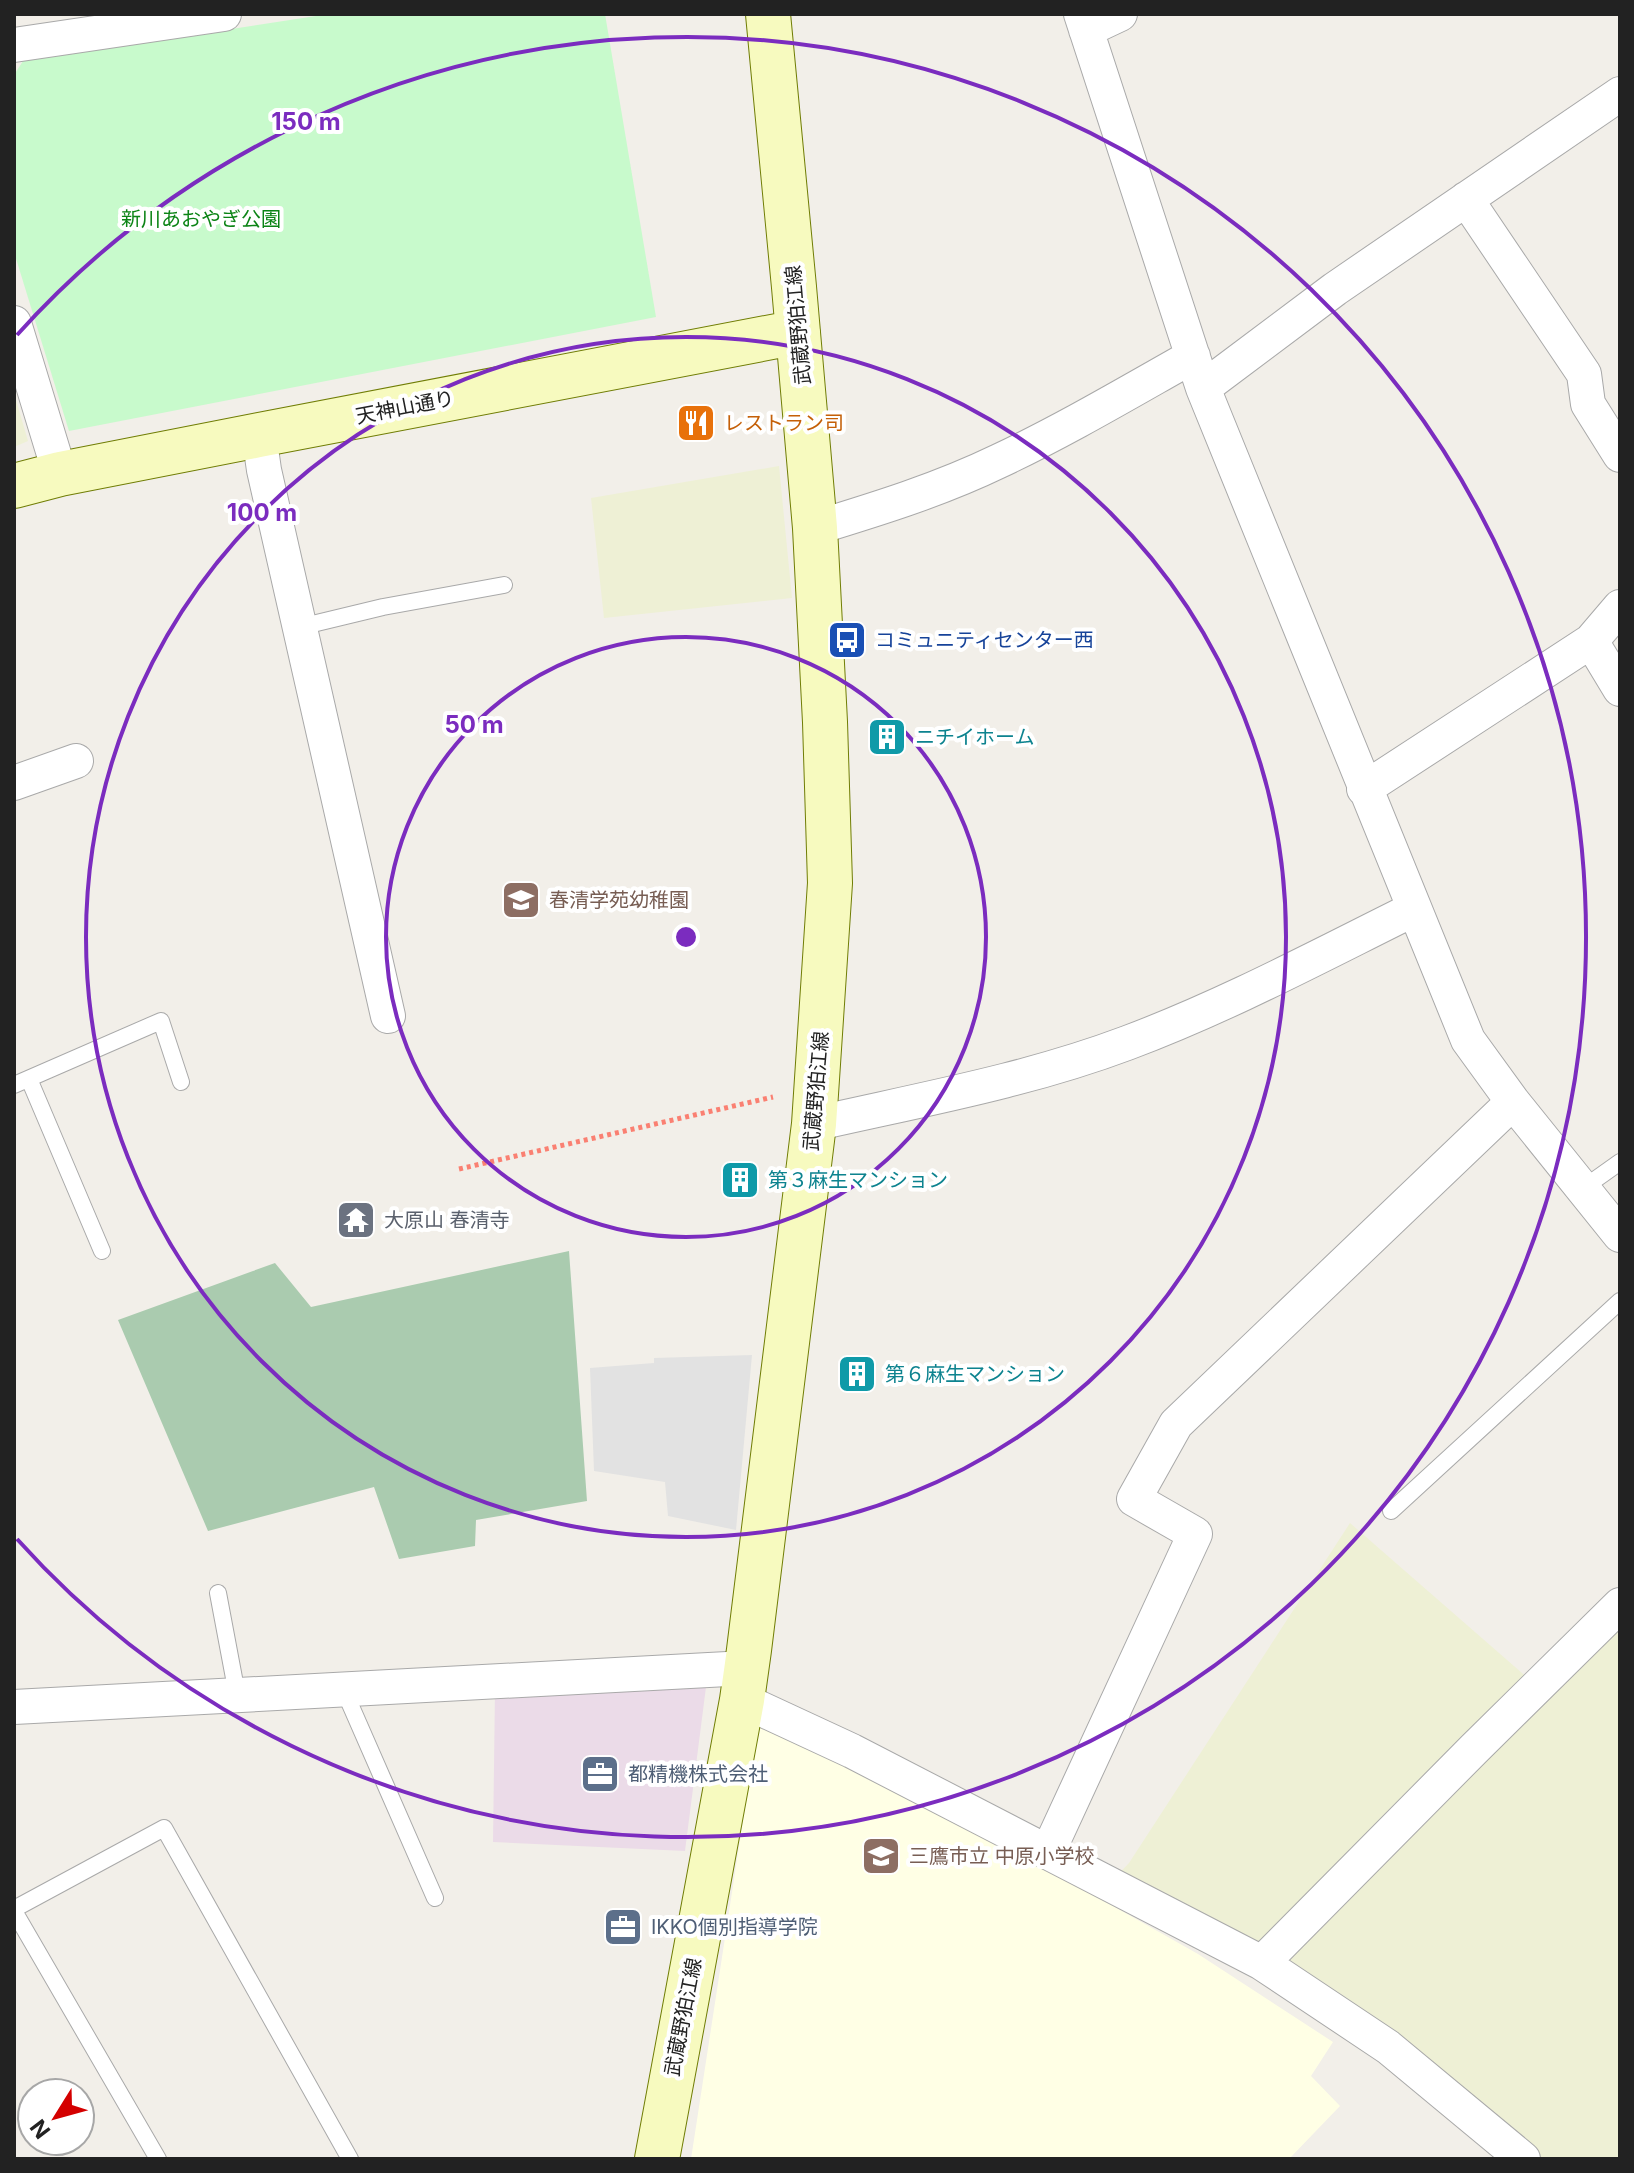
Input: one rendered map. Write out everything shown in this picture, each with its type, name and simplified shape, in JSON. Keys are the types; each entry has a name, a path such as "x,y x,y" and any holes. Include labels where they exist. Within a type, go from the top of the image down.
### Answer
{"main road":[{"name":"武蔵野狛江線","path":"657,2159 744,1684 816,1106 830,883 815,528 768,14"},
{"name":"天神山通り","path":"14,486 60,474 798,332"}],"street":[{"path":"14,45 224,14"},
{"path":"1120,14 1083,22 1198,372 1364,789 1468,1040 1513,1102 1620,1235"},
{"path":"815,528 905,500 998,462 1094,412 1198,372 1335,289 1620,94"},
{"path":"1466,199 1584,374 1588,404 1620,455"},
{"path":"14,323 60,474"},
{"path":"259,435 264,470 388,1016"},
{"path":"1364,789 1591,641 1620,607"},
{"path":"1591,641 1620,689"},
{"path":"14,783 76,761"},
{"path":"816,1106 1014,1079 1125,1044 1237,998 1414,909"},
{"path":"1048,1852 1195,1534 1134,1499 1176,1424 1513,1102"},
{"path":"1262,1963 1620,1605"},
{"path":"14,1707 343,1688 744,1684 852,1751 1262,1963 1388,2047 1523,2159"}],"lane":[{"path":"300,627 383,607 504,585"},
{"path":"102,1251 21,1082 161,1021 181,1082"},
{"path":"1582,1189 1620,1162"},
{"path":"1391,1511 1620,1301"},
{"path":"218,1593 237,1694"},
{"path":"343,1688 435,1898"},
{"path":"158,2159 14,1910 164,1828 350,2159"}],"path":[{"path":"459,1169 816,1106"}],"shaded area":[{"path":"14,393 28,441 14,447"},
{"path":"779,466 792,598 604,618 591,498"},
{"path":"569,1251 587,1501 476,1520 475,1546 399,1559 374,1487 208,1531 118,1320 275,1263 311,1307"},
{"path":"752,1355 736,1530 668,1516 665,1482 594,1471 590,1368 654,1363 654,1358"},
{"path":"1350,1523 1538,1687 1620,1611 1620,2159 1523,2159 1388,2047 1109,1884 1129,1863"},
{"path":"706,1687 685,1851 493,1842 495,1690"},
{"name":"三鷹市立 中原小学校","path":"758,1723 851,1758 1198,1954 1333,2042 1311,2076 1340,2106 1289,2159 691,2159"}],"green space":[{"name":"新川あおやぎ公園","path":"329,14 605,14 656,317 69,431 14,252 14,75 23,61"}],"place":[{"name":"レストラン司","path":"696,423"},
{"name":"コミュニティセンター西","path":"847,640"},
{"name":"ニチイホーム","path":"887,737"},
{"name":"春清学苑幼稚園","path":"521,900"},
{"name":"第３麻生マンション","path":"740,1180"},
{"name":"大原山 春清寺","path":"356,1220"},
{"name":"第６麻生マンション","path":"857,1374"},
{"name":"都精機株式会社","path":"600,1774"},
{"name":"三鷹市立 中原小学校","path":"881,1856"},
{"name":"IKKO個別指導学院","path":"623,1927"}]}
